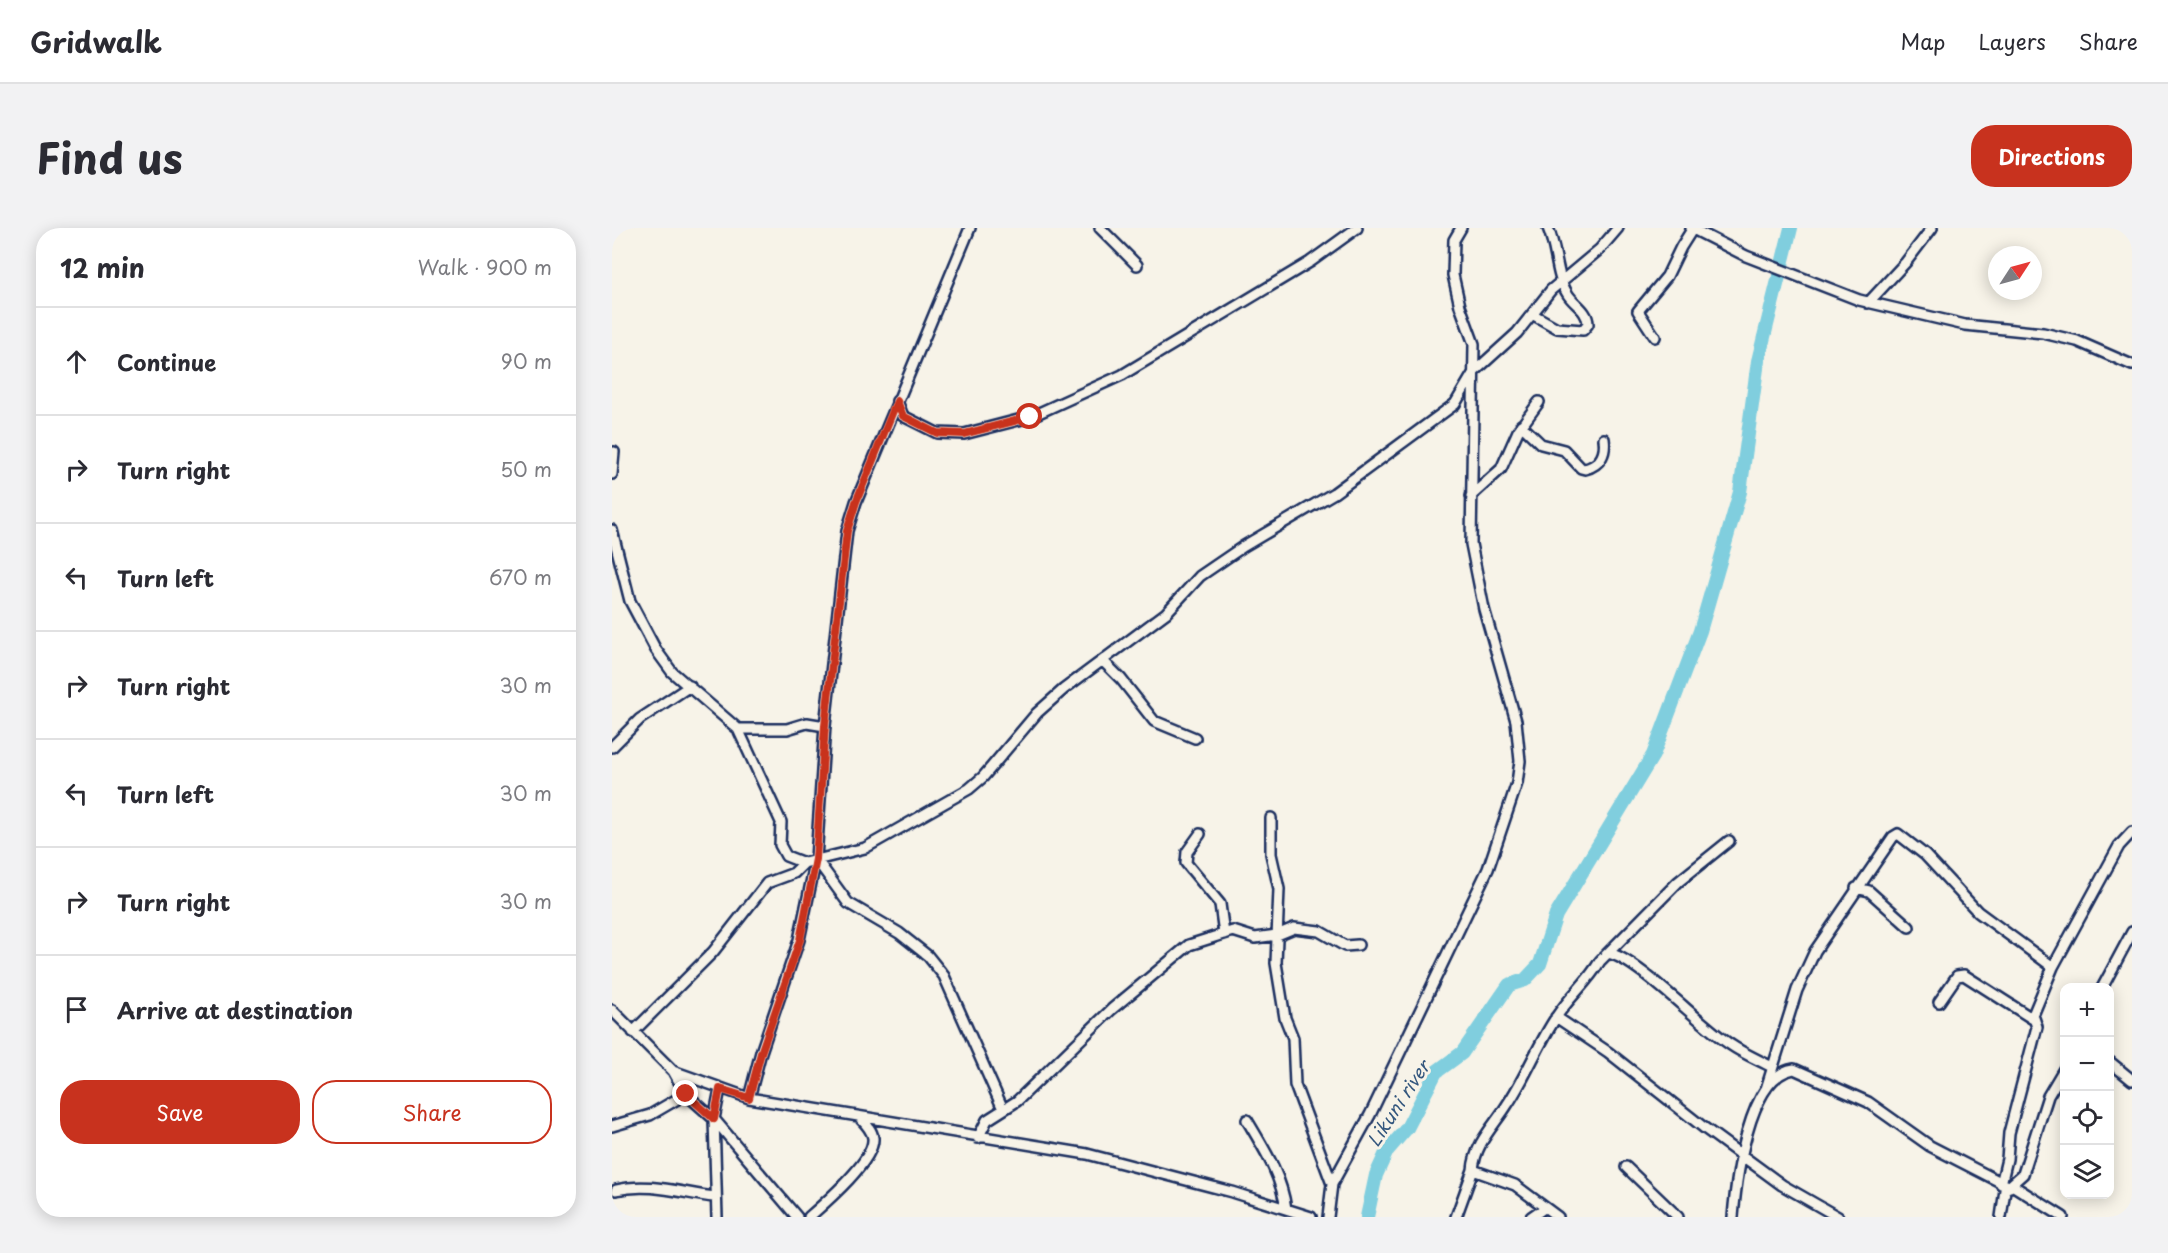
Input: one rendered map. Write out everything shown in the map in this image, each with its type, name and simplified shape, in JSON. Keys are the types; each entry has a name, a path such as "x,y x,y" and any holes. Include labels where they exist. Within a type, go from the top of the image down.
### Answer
{"street":[{"path":"749,1098 761,1053 800,940 816,859 825,726 847,531 856,502 897,401 970,228"},
{"path":"1100,228 1137,265"},
{"path":"897,401 903,416 937,433 964,434 1030,417 1122,375 1310,262 1357,228"},
{"path":"1328,1217 1332,1184 1370,1115 1488,870 1517,783 1520,761 1516,721 1475,574 1469,524 1474,344 1460,306 1453,275 1454,240 1461,228"},
{"path":"1532,314 1557,328 1583,330 1587,328 1587,316 1568,295 1560,281 1557,253 1548,228"},
{"path":"633,1032 713,952 767,883 794,873 804,863 865,848 969,789 983,777 1037,714 1064,689 1103,662 1177,604 1200,576 1244,546 1334,493 1455,404 1474,372 1517,333 1560,281 1590,258 1618,228"},
{"path":"1654,337 1638,311 1667,276 1692,228 1746,256 1868,303 1965,325 2043,333 2077,341 2132,365"},
{"path":"1868,303 1906,262 1932,228"},
{"path":"1470,496 1501,469 1521,425 1539,402"},
{"path":"1521,425 1541,444 1564,450 1581,468 1586,469 1603,457 1606,452 1604,439"},
{"path":"612,474 614,453"},
{"path":"612,530 630,601 656,650 672,672 738,729 780,822 780,845 786,856 804,863"},
{"path":"1103,662 1121,678 1154,721 1195,738"},
{"path":"612,747 640,719 690,686"},
{"path":"738,729 787,729 807,723 825,726"},
{"path":"1270,818 1270,854 1279,890 1276,963 1286,1018 1293,1038 1295,1085 1332,1184"},
{"path":"2033,1019 2053,967 2119,846 2132,832"},
{"path":"1200,834 1187,852 1186,863 1220,904 1224,934"},
{"path":"1733,1217 1742,1154 1750,1124 1766,1089 1797,990 1825,934 1893,837 1898,834 1925,855 1978,912 2053,967"},
{"path":"1456,1217 1486,1132 1515,1093 1532,1056 1556,1017 1608,953 1678,882 1729,841"},
{"path":"816,859 848,903 899,933 928,956 944,976 1003,1109"},
{"path":"1856,888 1869,891 1909,927"},
{"path":"978,1138 987,1120 1017,1101 1112,1009 1189,945 1233,931 1255,938 1277,936 1287,929 1307,928 1319,931 1345,946 1358,945"},
{"path":"2105,983 2132,932"},
{"path":"1608,953 1616,954 1730,1045 1772,1067"},
{"path":"1939,1002 1957,976 1964,975 2033,1019 2037,1027 2009,1133 2008,1186"},
{"path":"612,1010 673,1071 686,1094 714,1119 797,1217"},
{"path":"1556,1017 1608,1052 1782,1185 1838,1217"},
{"path":"2114,1066 2132,1080"},
{"path":"1766,1089 1781,1073 1794,1069 1800,1071 1868,1102 1930,1146 2063,1217"},
{"path":"673,1071 749,1098 1127,1163 1311,1217"},
{"path":"2001,1217 2005,1190 2023,1174 2048,1096 2060,1075"},
{"path":"717,1217 714,1197 714,1119 720,1089"},
{"path":"612,1126 650,1115 686,1094"},
{"path":"809,1217 857,1170 872,1146 869,1128 861,1119"},
{"path":"1246,1120 1269,1156 1281,1184 1286,1209"},
{"path":"1626,1167 1678,1217"},
{"path":"1473,1170 1515,1185 1558,1217"},
{"path":"616,1190 642,1186 714,1197"},
{"path":"1531,1217 1544,1208"},
{"path":"1815,1217 1822,1208"}],"waterway":[{"name":"Likuni river","path":"1367,1217 1376,1175 1387,1151 1407,1128 1436,1072 1462,1053 1509,985 1525,980 1540,964 1556,915 1653,755 1700,631 1740,492 1758,361 1791,228"}],"route":[{"path":"686,1094 714,1119 720,1089 749,1098 761,1053 800,940 816,859 825,726 841,567 847,531 856,502 897,401 903,416 937,433 964,434 1030,417"}]}
